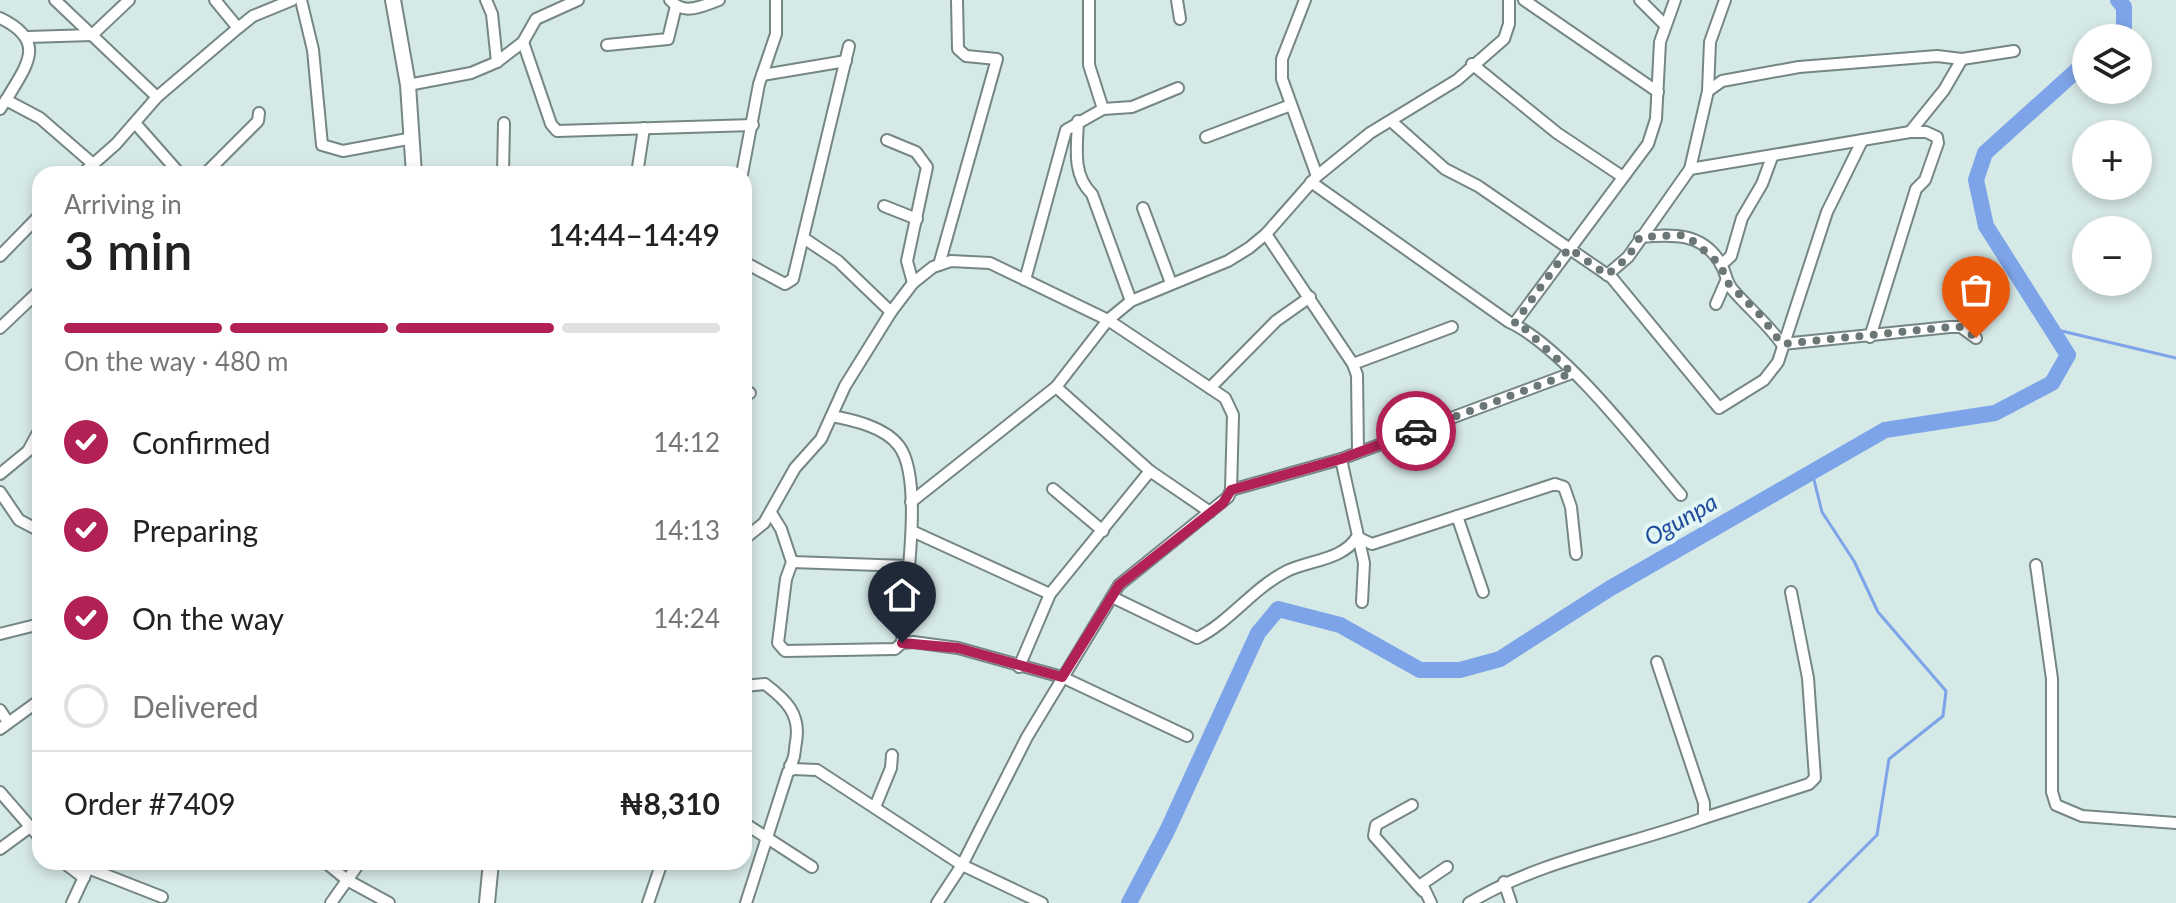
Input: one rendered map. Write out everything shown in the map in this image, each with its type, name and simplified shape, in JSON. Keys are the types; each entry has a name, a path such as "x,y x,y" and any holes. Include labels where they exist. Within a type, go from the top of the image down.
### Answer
{"street":[{"path":"55,0 157,97"},
{"path":"28,37 92,35 129,0"},
{"path":"215,0 238,28"},
{"path":"0,18 28,37 31,45 19,81 3,105 40,118 93,164 157,97 238,28 253,16 292,0"},
{"path":"301,0 313,50 322,145 343,151 413,138"},
{"path":"393,0 408,85 414,166"},
{"path":"486,0 492,14 497,62"},
{"path":"408,85 471,73 497,62 523,42 536,19 578,0"},
{"path":"607,45 668,39 673,3 693,9 719,0"},
{"path":"744,166 762,75 776,34 776,0"},
{"path":"939,265 997,59 966,56 958,49 957,0"},
{"path":"1089,0 1089,65 1103,109"},
{"path":"1177,0 1180,19"},
{"path":"1305,0 1282,59 1283,90 1291,105 1314,179 1514,324 1524,328 1572,373 1681,495"},
{"path":"911,502 1056,387 1108,320 1131,301 1228,261 1266,234 1314,179 1370,133 1442,92 1504,39 1509,24 1509,0"},
{"path":"1524,0 1658,92"},
{"path":"1640,0 1665,25"},
{"path":"1514,324 1648,144 1656,119 1660,42 1675,0"},
{"path":"1607,275 1628,257 1690,169 1708,91 1710,42 1725,0"},
{"path":"523,42 557,131 753,125"},
{"path":"752,266 789,284 805,239 811,199 849,46"},
{"path":"1708,91 1722,81 1799,67 1937,56 1962,59 2014,51"},
{"path":"1910,132 1944,90 1962,59"},
{"path":"762,75 846,61"},
{"path":"1472,64 1557,133 1623,177"},
{"path":"1025,280 1047,209 1063,136 1070,125 1103,109 1132,107 1178,88"},
{"path":"1206,137 1291,105"},
{"path":"213,166 258,121 259,113"},
{"path":"1078,121 1078,172 1084,187 1092,194 1131,301"},
{"path":"1391,121 1437,164 1478,186 1607,275 1719,408 1770,374 1778,362 1827,212 1862,141"},
{"path":"135,123 173,166"},
{"path":"503,166 504,123"},
{"path":"638,166 644,128"},
{"path":"1690,169 1910,132 1926,132 1937,137 1938,143 1925,180 1916,189 1870,337"},
{"path":"887,140 916,152 927,167 907,261 913,283"},
{"path":"1721,265 1731,256 1742,218 1762,184 1772,157"},
{"path":"884,206 917,219"},
{"path":"1143,208 1171,283"},
{"path":"0,256 32,223"},
{"path":"1266,234 1353,364 1357,375 1358,452"},
{"path":"1640,237 1686,235 1721,265 1726,281 1760,315 1782,344"},
{"path":"805,239 838,261 891,312"},
{"path":"752,533 764,523 795,468 821,439 845,386 891,312 913,283 939,265 951,261 990,263 1108,320 1225,398 1233,415 1231,490 1223,503 1128,575 1112,597 1027,737 962,865 937,903"},
{"path":"1716,304 1726,281"},
{"path":"1210,388 1266,330 1310,297"},
{"path":"0,328 32,298"},
{"path":"1353,364 1452,327"},
{"path":"1782,344 1950,327 1961,327 1976,338"},
{"path":"1231,490 1341,459 1572,373"},
{"path":"1056,387 1150,471 1210,512"},
{"path":"771,513 781,529 792,562 786,579 780,648 785,651 895,649 902,643 912,531 906,462 899,446 885,434 855,421 832,416"},
{"path":"0,474 28,451 32,444"},
{"path":"1341,459 1364,563 1362,602"},
{"path":"1019,667 1050,594 1150,471"},
{"path":"1357,537 1372,544 1562,484 1571,507 1576,554"},
{"path":"1053,489 1103,531"},
{"path":"0,492 19,520 32,527"},
{"path":"1457,516 1483,592"},
{"path":"912,531 1050,594"},
{"path":"1112,597 1197,638 1250,595 1286,572 1349,550 1357,537"},
{"path":"792,562 907,566"},
{"path":"2036,565 2052,679 2052,792 2056,805 2082,816 2176,823"},
{"path":"1469,903 1504,882 1607,845 1809,784 1815,778 1808,678 1791,592"},
{"path":"0,634 32,626"},
{"path":"902,643 958,648 1062,677 1187,736"},
{"path":"1657,662 1704,803 1704,818"},
{"path":"752,685 765,684 793,711 799,729 795,758 790,766 793,769"},
{"path":"0,710 4,726 32,706"},
{"path":"875,807 891,768 892,755"},
{"path":"746,903 788,772 793,769 817,770 962,865 1042,903"},
{"path":"0,792 30,827 0,849"},
{"path":"1412,805 1376,825 1374,836 1431,903"},
{"path":"752,827 766,835 785,853 812,867"},
{"path":"1423,891 1424,882 1447,867"},
{"path":"72,903 88,870 162,897"},
{"path":"335,870 389,903"},
{"path":"331,903 354,870"},
{"path":"487,903 490,870"},
{"path":"648,903 659,870"},
{"path":"1504,882 1511,903"}],"waterway":[{"name":"Ogunpa","path":"2118,0 2124,7 2124,24"},
{"name":"Ogunpa","path":"1129,903 1167,831 1258,633 1278,609 1340,625 1420,670 1460,670 1500,659 1609,589 1885,430 1995,413 2052,383 2068,355 1986,226 1976,180 1985,153 2072,75"},
{"path":"2053,329 2176,358"},
{"path":"1809,903 1877,835 1889,759 1943,716 1946,691 1878,612 1854,561 1822,512 1812,472"}],"way so far":[{"path":"1416,431 1572,373 1524,328 1514,324 1569,248 1607,275 1628,257 1640,237 1686,235 1696,240 1721,265 1726,281 1760,315 1782,344 1950,327 1961,327 1976,338"}],"route":[{"path":"902,643 958,648 1062,677 1128,575 1223,503 1231,490 1341,459 1416,431"}]}
